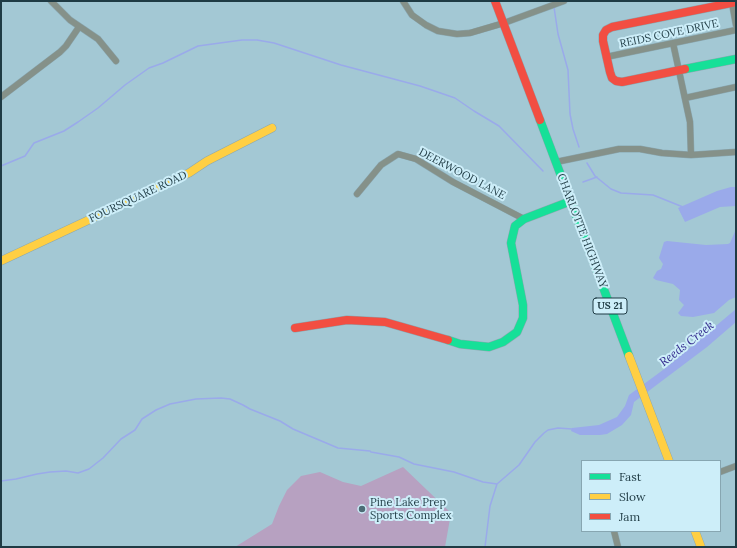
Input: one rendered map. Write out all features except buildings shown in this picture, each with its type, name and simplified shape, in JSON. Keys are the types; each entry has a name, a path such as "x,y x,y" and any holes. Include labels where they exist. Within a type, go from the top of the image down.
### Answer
{"street":[{"path":"52,1 70,20 98,39 116,61"},
{"path":"403,1 412,15 426,25 438,32 456,34 470,33 504,23 562,2"},
{"name":"CHARLOTTE HIGHWAY","path":"496,1 669,460"},
{"path":"736,24 734,3 612,27 606,30 603,35 610,72 612,78 616,81 622,82 736,59"},
{"path":"1,96 60,52 79,27"},
{"name":"REIDS COVE DRIVE","path":"606,57 736,30"},
{"path":"673,43 690,122 691,155"},
{"path":"685,98 736,87"},
{"name":"FOURSQUARE ROAD","path":"1,261 189,173 207,161 272,128"},
{"path":"556,162 619,149 640,149 662,153 691,155 736,152"},
{"name":"DEERWOOD LANE","path":"357,194 381,165 398,154 416,159 453,182 524,219"},
{"path":"295,328 347,320 385,322 460,344 489,347 503,342 516,332 523,318 523,305 511,243 515,226 524,219 570,201"},
{"path":"721,472 736,466"},
{"path":"614,532 618,547"},
{"path":"695,532 701,547"}],"shaded area":[{"name":"Pine Lake Prep Sports Complex","path":"403,467 451,513 445,547 235,547 272,524 287,490 301,476 320,472 343,482 361,486"}],"water":[{"path":"736,187 736,206 720,207 685,222 678,208 717,191"},
{"path":"736,229 736,297 729,300 714,313 693,317 681,316 678,313 684,305 679,300 680,290 673,284 653,278 657,271 661,269 663,264 659,258 664,242 667,241 706,245 728,244 730,243"},
{"path":"736,309 736,322 707,347 634,402 631,415 622,425 607,434 600,435 580,435 571,431 572,428 599,425 617,417 625,406 629,395 667,367"}],"waterway":[{"path":"554,7 558,34 568,70 570,114 579,147"},
{"path":"1,166 25,156 34,143 64,131 78,122 149,68 198,46 242,40 257,40 274,43 341,65 420,86 455,98 499,126 543,171"},
{"path":"587,163 595,176 611,189 621,193 653,195 683,207"},
{"path":"583,182 597,177"},
{"path":"1,481 50,472 66,471 78,473 89,469 103,458 121,439 135,430 142,419 156,410 170,404 196,399 221,398 230,399 280,421 293,429 338,448 370,451 399,457 414,464 454,472 483,482 497,484"},
{"name":"Reeds Creek","path":"485,547 490,506 497,484 519,465 535,442 548,430 558,428 572,429"}],"traffic: fast":[{"path":"685,69 736,59"},
{"path":"540,120 629,356"},
{"path":"448,340 460,344 489,347 503,342 517,332 523,318 523,305 511,243 515,226 524,219 571,201"}],"traffic: slow":[{"path":"1,261 189,173 207,161 272,128"},
{"path":"629,356 669,460"},
{"path":"695,532 701,547"}],"traffic: jam":[{"path":"495,1 540,120"},
{"path":"685,69 622,82 616,81 612,78 610,72 603,35 606,30 612,27 736,2"},
{"path":"295,328 347,320 385,322 448,340"}],"place":[{"name":"Pine Lake Prep Sports Complex","path":"362,509"}]}
